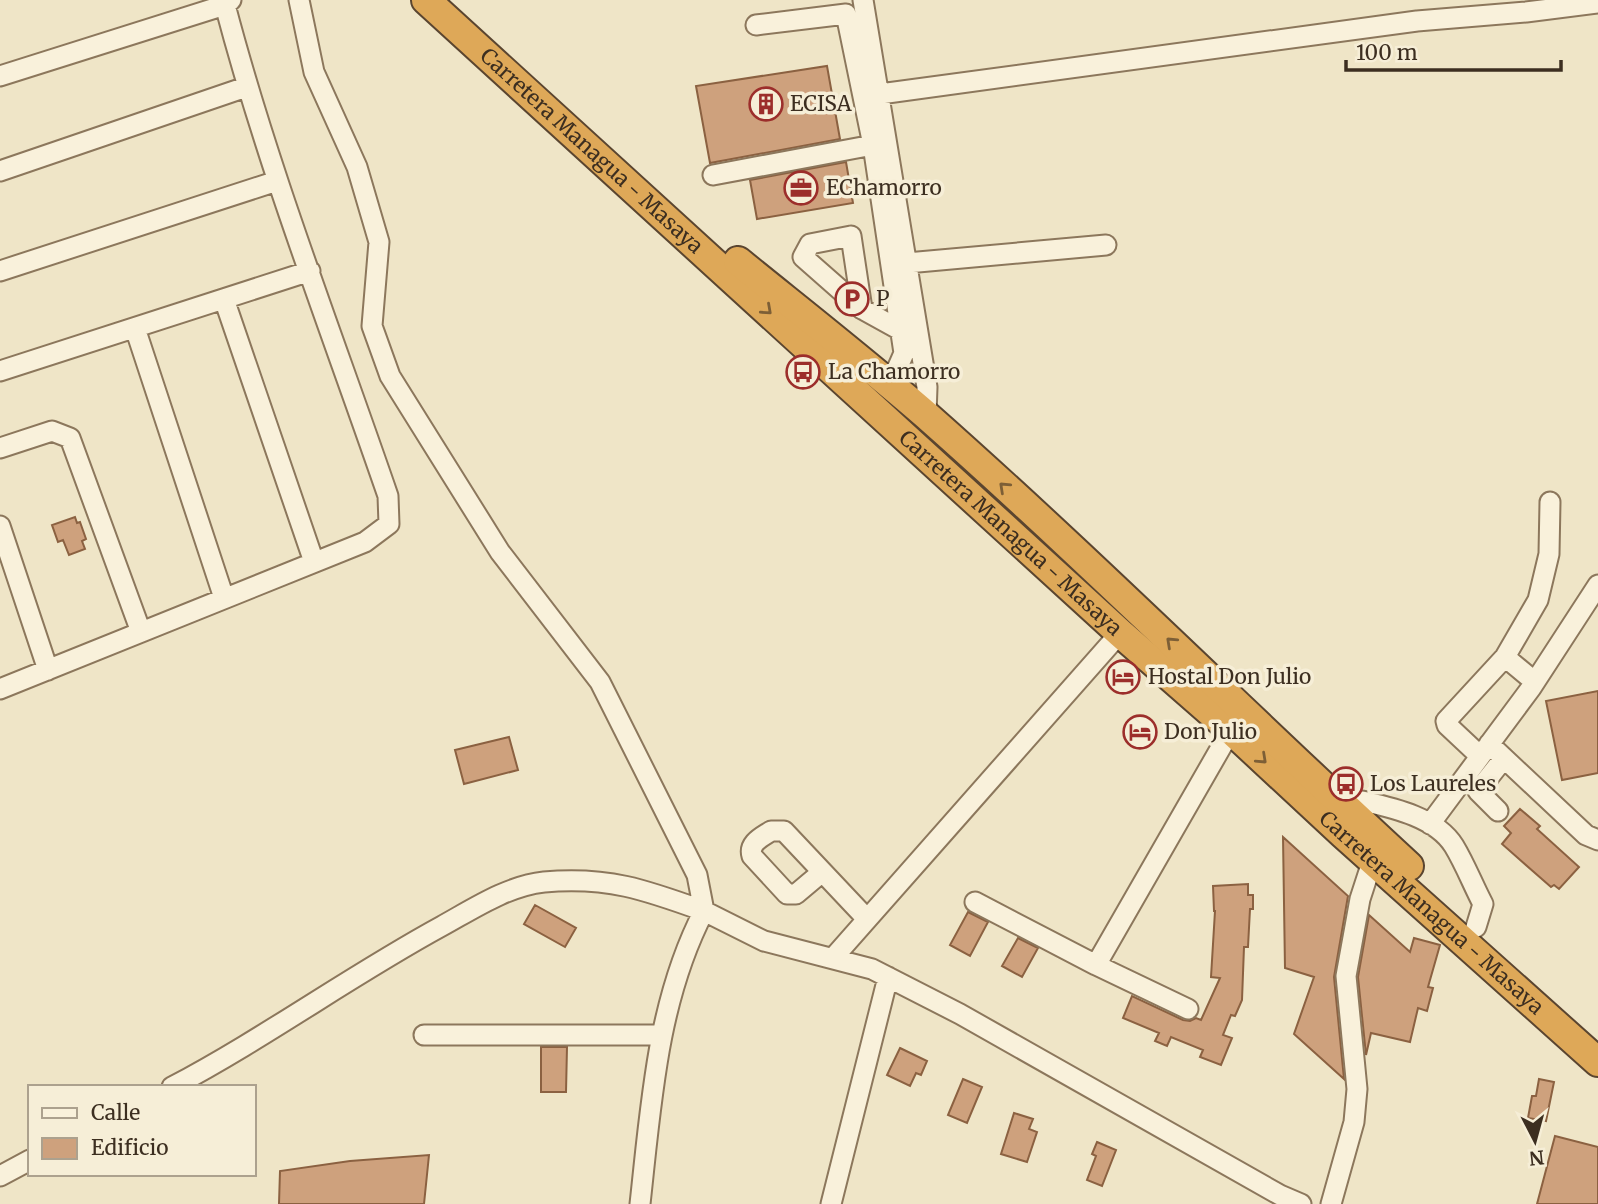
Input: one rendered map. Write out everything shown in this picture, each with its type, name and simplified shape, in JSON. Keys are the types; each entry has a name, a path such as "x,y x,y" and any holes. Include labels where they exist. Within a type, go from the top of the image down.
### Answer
{"highway":[{"name":"Carretera Managua - Masaya","path":"426,0 1120,633 1598,1062"},
{"name":"Carretera Managua - Masaya","path":"453,0 729,253 926,415 1258,722 1348,810 1598,1038"}],"street":[{"path":"299,0 314,72 357,167 379,242 372,326 390,376 500,552 600,681 697,875 704,911 689,939 661,1035 640,1204"},
{"path":"863,0 927,387 926,415"},
{"path":"880,94 1416,21 1526,12 1598,2"},
{"path":"0,76 228,3 246,87 388,496 389,524 365,542 0,689"},
{"path":"756,25 846,7 873,145 904,354 890,386"},
{"path":"0,171 246,87"},
{"path":"713,175 873,145"},
{"path":"0,271 278,181"},
{"path":"906,263 1106,245"},
{"path":"0,371 310,271"},
{"path":"224,299 314,562"},
{"path":"862,309 900,330"},
{"path":"135,328 224,598"},
{"path":"0,448 52,431 70,438 141,632"},
{"path":"1550,502 1549,554 1538,600 1505,657 1446,721 1485,750 1504,758 1586,835 1598,840"},
{"path":"0,526 48,670"},
{"path":"1430,824 1535,682 1598,585"},
{"path":"833,958 1120,633"},
{"path":"1505,657 1535,682"},
{"path":"1096,965 1231,730"},
{"path":"1498,811 1478,791 1504,758"},
{"path":"1348,810 1362,801 1395,809 1430,824 1452,843 1483,904 1476,927"},
{"path":"1331,1204 1354,1122 1357,1089 1346,976 1360,899 1373,859"},
{"path":"821,873 867,919"},
{"path":"176,1085 404,947 509,890 542,882 593,881 648,890 704,911 764,941 872,969 960,1014 1279,1200 1301,1204"},
{"path":"975,902 1188,1009"},
{"path":"831,1204 888,977"},
{"path":"424,1035 661,1035"},
{"path":"0,1176 28,1161"}],"building":[{"name":"ECISA","path":"827,66 840,139 710,163 696,86"},
{"path":"846,162 853,203 757,219 750,180"},
{"path":"75,517 77,523 80,522 86,539 82,541 85,549 69,555 63,540 58,542 52,525"},
{"path":"1598,691 1598,773 1562,780 1546,701"},
{"path":"509,737 518,770 464,784 455,750"},
{"path":"1520,809 1540,826 1537,829 1579,867 1559,889 1554,885 1551,887 1502,844 1511,833 1504,826"},
{"path":"1283,837 1348,896 1334,977 1344,1079 1294,1034 1314,977 1285,968"},
{"path":"1248,884 1248,895 1253,895 1253,909 1250,909 1248,947 1244,947 1242,1000 1235,1016 1231,1015 1223,1035 1232,1038 1221,1065 1200,1057 1203,1050 1171,1037 1167,1046 1155,1041 1159,1033 1123,1018 1132,996 1183,1020 1201,1020 1220,978 1211,977 1215,911 1213,886"},
{"path":"535,905 576,928 565,947 524,924"},
{"path":"968,912 988,922 970,956 950,945"},
{"path":"1369,915 1410,952 1414,938 1440,945 1428,987 1433,988 1427,1011 1418,1008 1410,1042 1371,1033 1366,1055 1358,977"},
{"path":"1018,938 1038,948 1022,977 1002,966"},
{"path":"541,1047 567,1047 566,1092 541,1092"},
{"path":"900,1048 927,1061 921,1075 916,1073 910,1086 887,1075"},
{"path":"963,1079 982,1087 967,1123 948,1115"},
{"path":"1539,1079 1554,1082 1546,1121 1528,1118 1532,1096 1536,1096"},
{"path":"1014,1113 1033,1119 1029,1129 1037,1132 1027,1162 1001,1154"},
{"path":"1555,1136 1598,1147 1598,1204 1537,1204"},
{"path":"1097,1142 1116,1150 1102,1186 1087,1180 1096,1156 1092,1154"},
{"path":"429,1155 424,1204 279,1204 280,1171 350,1161"}],"place":[{"name":"ECISA","path":"766,104"},
{"name":"EChamorro","path":"801,188"},
{"name":"P","path":"852,299"},
{"name":"La Chamorro","path":"803,372"},
{"name":"Hostal Don Julio","path":"1123,677"},
{"name":"Don Julio","path":"1140,732"},
{"name":"Los Laureles","path":"1346,784"}]}
